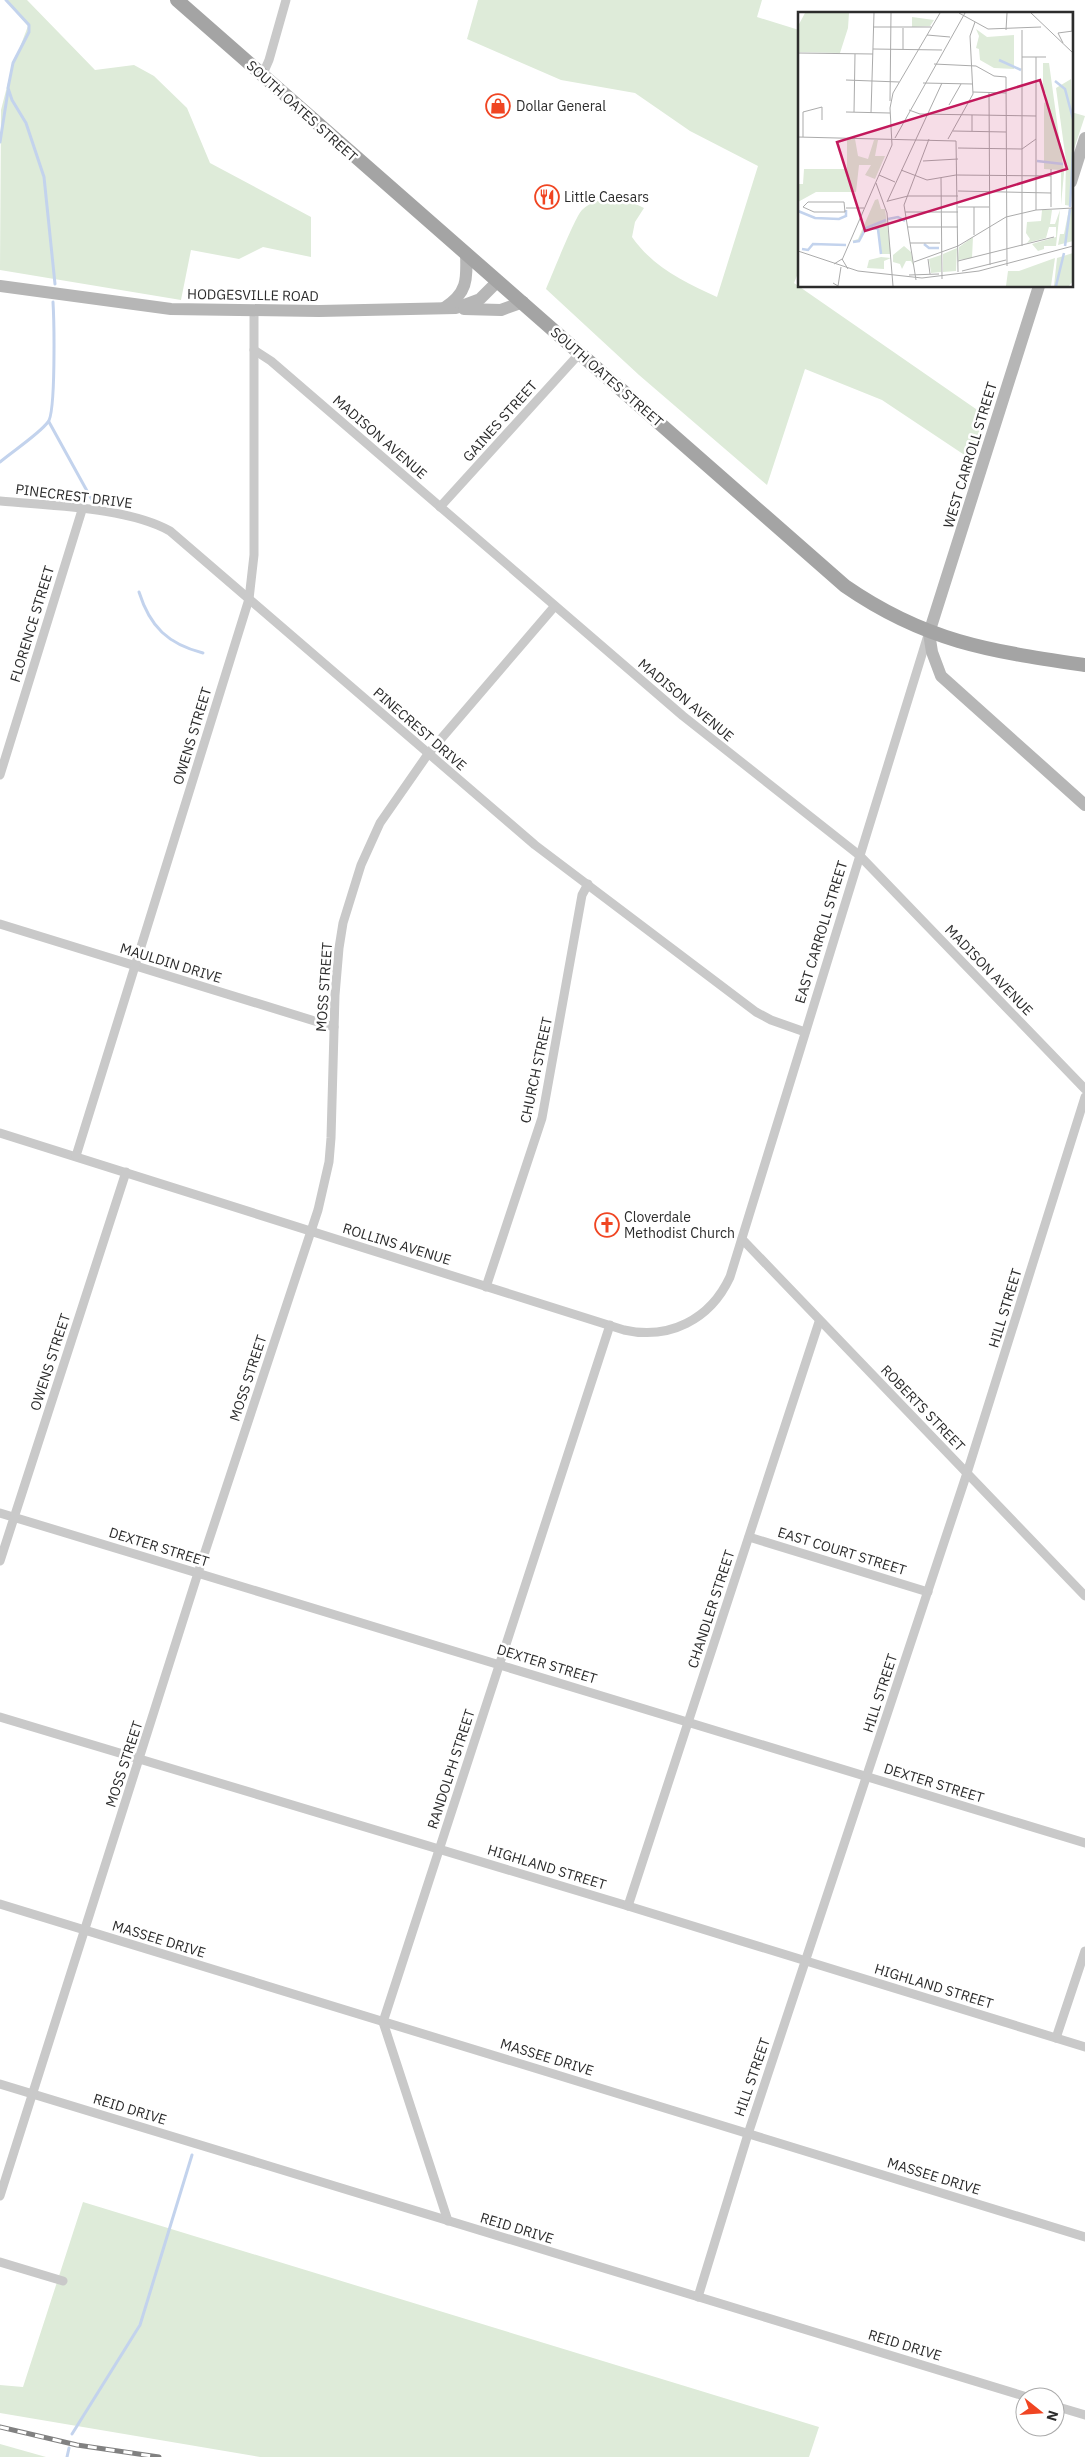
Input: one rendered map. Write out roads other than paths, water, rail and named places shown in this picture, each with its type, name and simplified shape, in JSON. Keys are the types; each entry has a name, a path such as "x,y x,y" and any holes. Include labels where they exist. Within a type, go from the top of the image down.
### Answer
{"main road":[{"name":"SOUTH OATES STREET","path":"177,0 845,586 890,614 929,633 989,650 1085,665"}],"street":[{"path":"262,76 286,0"},
{"path":"1072,179 1085,138"},
{"path":"450,308 462,294 466,278 466,253"},
{"name":"HODGESVILLE ROAD","path":"0,286 155,307 254,311 450,308 480,299 498,281"},
{"name":"WEST CARROLL STREET","path":"929,633 1038,288"},
{"path":"450,308 501,310 523,302"},
{"name":"OWENS STREET","path":"76,1156 249,599 254,555 254,311"},
{"name":"MADISON AVENUE","path":"254,350 271,361 554,606 738,761 859,855 1085,1089"},
{"name":"GAINES STREET","path":"440,507 580,353"},
{"name":"PINECREST DRIVE","path":"0,501 118,514 158,524 183,540 428,754 535,844 756,1012 771,1020 805,1032"},
{"name":"FLORENCE STREET","path":"0,775 82,510"},
{"name":"MOSS STREET","path":"0,2196 198,1574 318,1210 329,1162 339,948 351,894 360,866 380,823 428,754 554,606"},
{"path":"929,633 932,652 941,676 1085,804"},
{"name":"EAST CARROLL STREET","path":"742,1239 929,633"},
{"name":"CHURCH STREET","path":"486,1286 542,1118 582,895 588,884"},
{"name":"MAULDIN DRIVE","path":"0,924 334,1027"},
{"name":"HILL STREET","path":"698,2297 748,2134 967,1474 1085,1096"},
{"name":"ROLLINS AVENUE","path":"0,1133 610,1325 647,1334 671,1330 693,1321 711,1306 725,1288 742,1239"},
{"name":"OWENS STREET","path":"0,1561 126,1172"},
{"name":"ROBERTS STREET","path":"742,1239 1085,1596"},
{"name":"CHANDLER STREET","path":"628,1906 820,1322"},
{"name":"RANDOLPH STREET","path":"383,2022 610,1325"},
{"name":"DEXTER STREET","path":"0,1514 688,1721 1085,1843"},
{"name":"EAST COURT STREET","path":"749,1537 928,1592"},
{"name":"HIGHLAND STREET","path":"0,1717 628,1906 1085,2047"},
{"name":"MASSEE DRIVE","path":"0,1904 1085,2237"},
{"path":"1056,2038 1085,1951"},
{"path":"383,2022 448,2221"},
{"name":"REID DRIVE","path":"0,2084 1015,2393"},
{"path":"0,2262 62,2281"},
{"path":"1065,2409 1085,2415"}],"waterway":[{"path":"6,0 29,25 29,32 13,63 8,88 12,100 26,123 44,177 55,284"},
{"path":"0,142 8,91"},
{"path":"0,462 39,432 48,422 51,415 54,365 53,302"},
{"path":"49,422 92,500"},
{"path":"139,592 149,615 162,632 180,645 203,653"},
{"path":"72,2434 140,2325 192,2155"},
{"path":"67,2457 69,2448"}],"railway":[{"path":"0,2427 77,2445 159,2457"}],"place":[{"name":"Dollar General","path":"498,106"},
{"name":"Little Caesars","path":"547,197"},
{"name":"Cloverdale Methodist Church","path":"607,1225"}]}
